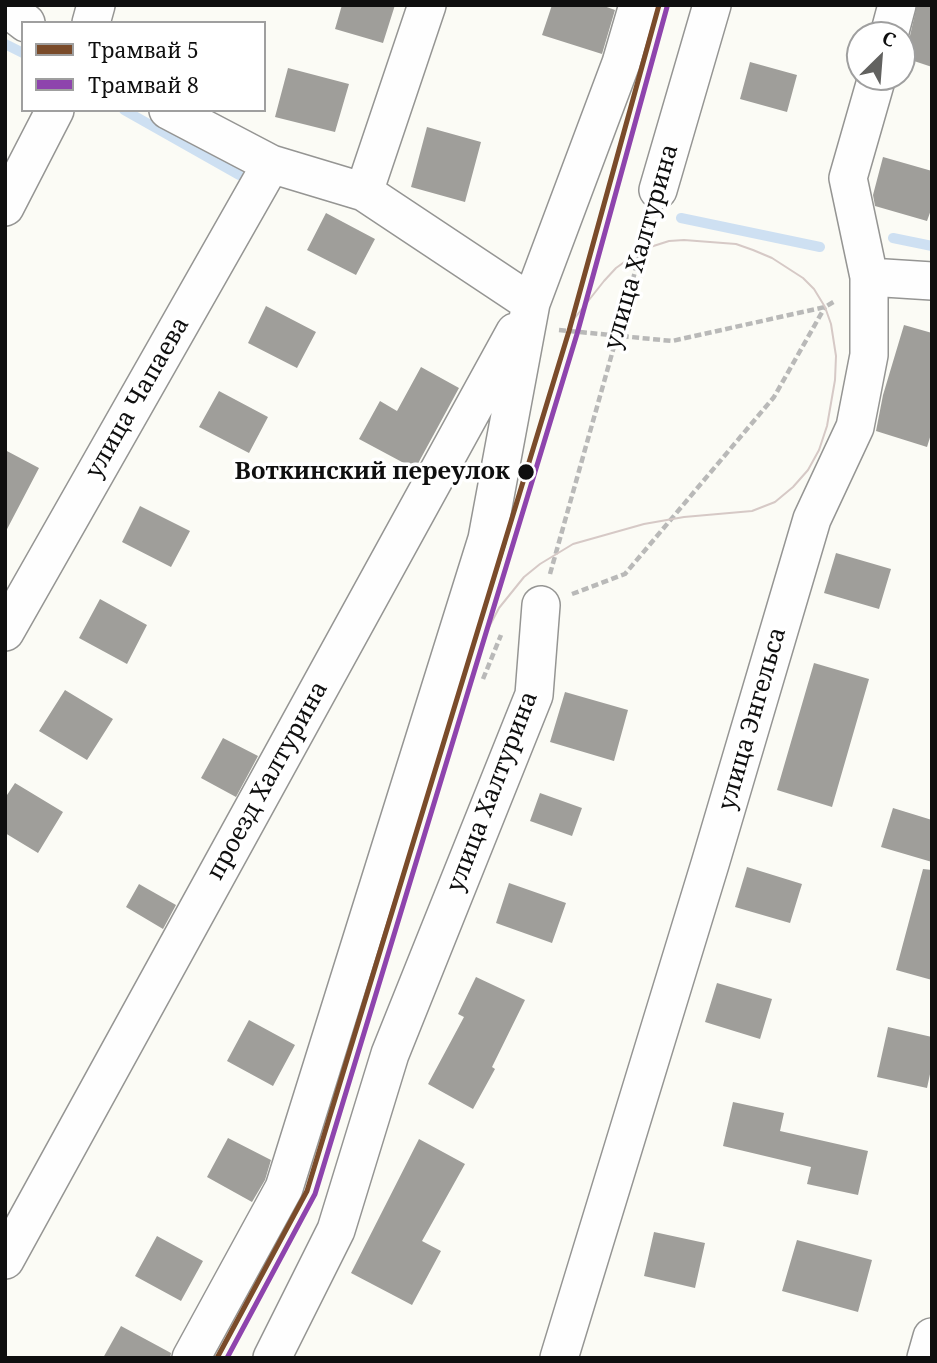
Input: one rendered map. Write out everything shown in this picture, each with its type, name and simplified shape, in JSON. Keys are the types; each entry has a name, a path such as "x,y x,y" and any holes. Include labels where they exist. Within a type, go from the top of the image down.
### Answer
{"street":[{"path":"364,192 427,5"},
{"path":"191,1358 284,1188 487,539 531,303 621,63 638,5"},
{"name":"улица Халтурина","path":"658,190 712,5"},
{"path":"5,7 23,21"},
{"name":"улица Энгельса","path":"559,1358 812,519 855,427 869,355 869,277 848,178 873,91"},
{"path":"5,207 54,112"},
{"path":"172,112 271,164 364,192 531,303"},
{"name":"улица Чапаева","path":"5,632 271,164"},
{"path":"869,277 932,281"},
{"name":"проезд Халтурина","path":"5,1260 531,303"},
{"name":"улица Халтурина","path":"272,1358 336,1230 390,1054 534,695 541,605"},
{"path":"926,1358 932,1337"}],"path":[{"name":"улица Халтурина","path":"541,605 658,190"},
{"path":"531,303 556,330 672,341 825,307 869,277"},
{"path":"541,605 625,575 774,397 825,307"},
{"path":"483,679 502,634"}],"building":[{"path":"342,5 395,5 383,43 335,29"},
{"path":"552,5 601,5 615,10 602,54 542,35"},
{"path":"917,5 932,5 932,67 916,62 916,21 913,21"},
{"path":"750,62 797,75 787,112 740,99"},
{"path":"288,68 349,84 335,132 275,117"},
{"path":"427,127 481,142 465,202 411,187"},
{"path":"883,157 932,171 932,207 927,221 875,206 873,195"},
{"path":"326,213 375,239 356,275 307,250"},
{"path":"266,306 316,332 297,368 248,343"},
{"path":"904,325 932,333 932,431 927,447 876,431 883,395"},
{"path":"421,367 459,388 415,469 359,439 380,401 397,411"},
{"path":"219,391 268,417 249,453 199,427"},
{"path":"5,450 39,468 5,533"},
{"path":"140,506 190,531 171,567 122,542"},
{"path":"836,553 891,569 879,609 824,593"},
{"path":"100,599 147,625 127,664 79,638"},
{"path":"814,663 869,679 832,807 777,790"},
{"path":"65,690 113,719 87,760 39,731"},
{"path":"565,692 628,710 614,761 550,742"},
{"path":"223,738 258,756 236,797 201,778"},
{"path":"15,783 63,812 38,853 5,833 5,798"},
{"path":"540,793 582,808 572,836 530,821"},
{"path":"893,808 932,820 932,862 881,847"},
{"path":"747,867 802,884 790,923 735,907"},
{"path":"923,869 932,870 932,980 896,970"},
{"path":"509,883 566,903 552,943 496,923"},
{"path":"139,884 176,905 163,929 126,907"},
{"path":"476,977 525,1000 492,1067 495,1069 473,1109 428,1084 464,1017 458,1014"},
{"path":"717,983 772,999 760,1039 705,1022"},
{"path":"249,1020 295,1045 273,1086 227,1061"},
{"path":"888,1027 932,1037 932,1065 927,1088 877,1077"},
{"path":"733,1102 784,1113 780,1131 868,1151 858,1195 807,1184 811,1167 723,1146"},
{"path":"228,1138 271,1160 265,1180 252,1202 207,1177"},
{"path":"419,1139 465,1164 422,1241 441,1251 412,1305 351,1273"},
{"path":"654,1232 705,1243 695,1288 644,1276"},
{"path":"157,1236 203,1261 181,1301 135,1276"},
{"path":"797,1240 872,1260 858,1312 782,1291"},
{"path":"121,1326 171,1353 170,1358 103,1358"}],"waterway":[{"path":"5,44 21,52"},
{"path":"128,112 239,175"},
{"path":"681,218 820,247"},
{"path":"893,238 932,246"}],"tram line":[{"name":"5","path":"217,1358 307,1191 569,331 659,5"},
{"name":"8","path":"227,1358 315,1194 577,334 667,7"},
{"path":"487,631 499,608 524,577 573,544 644,524 684,517 752,511 775,502 808,470 819,450 827,426 836,356 831,324 825,307 814,289 803,278 772,258 753,250 736,244 684,240 669,241 641,250 616,268 570,324"}],"place":[{"name":"Воткинский переулок","path":"526,472"}]}
